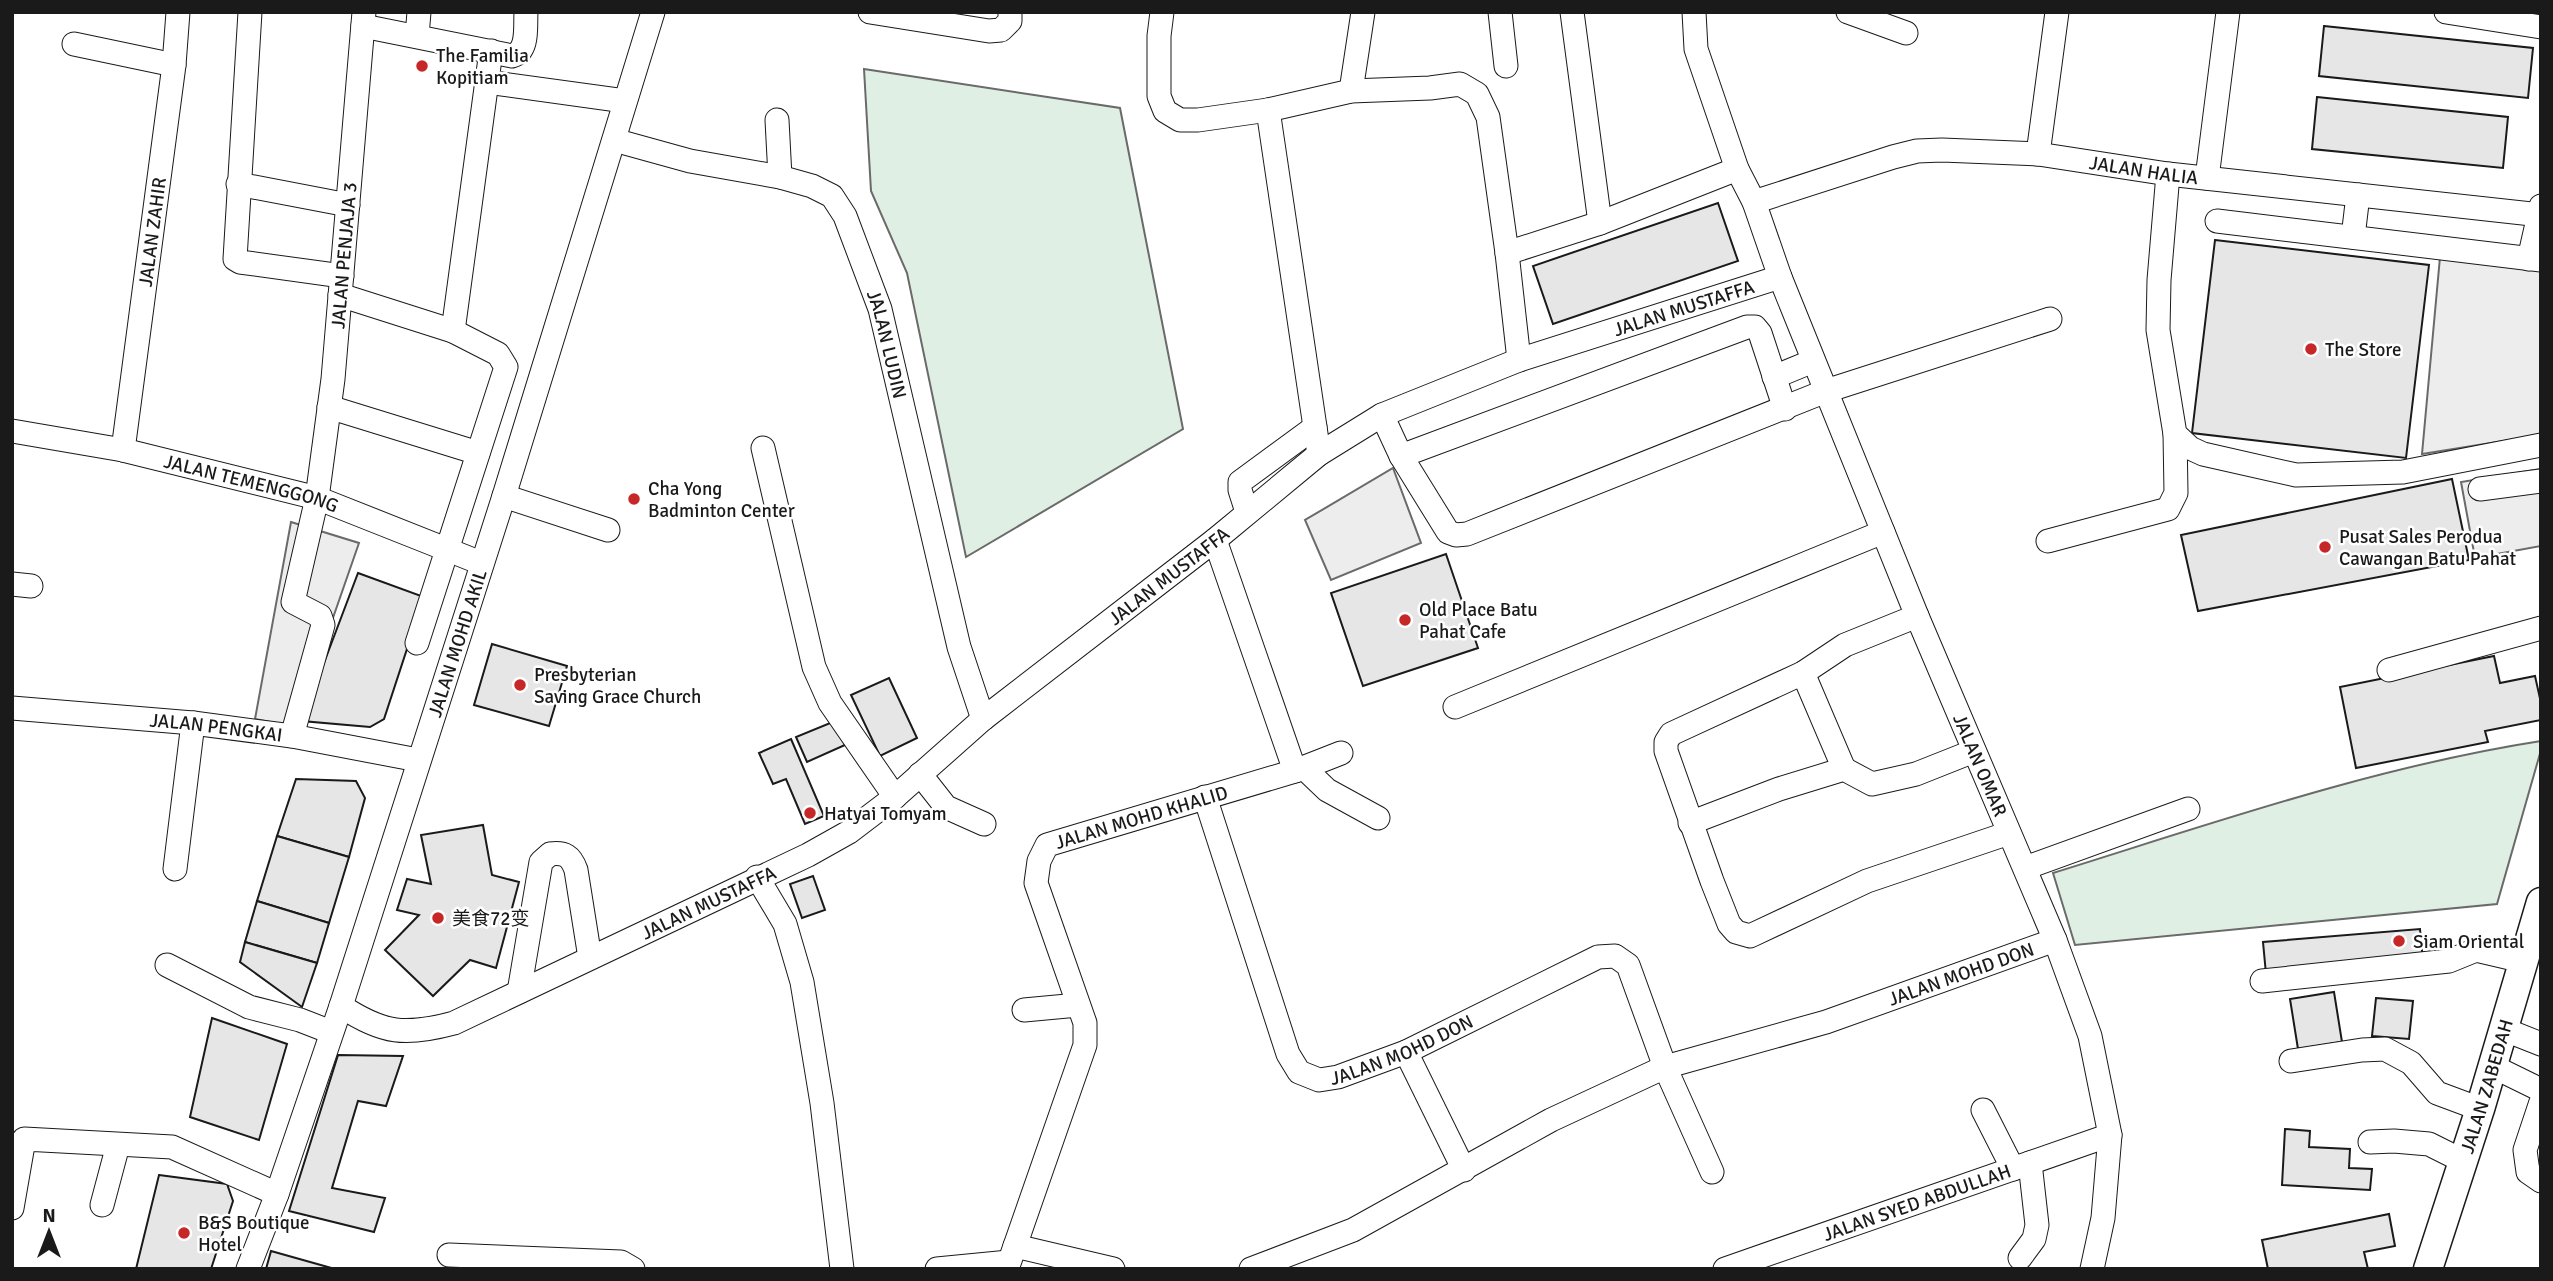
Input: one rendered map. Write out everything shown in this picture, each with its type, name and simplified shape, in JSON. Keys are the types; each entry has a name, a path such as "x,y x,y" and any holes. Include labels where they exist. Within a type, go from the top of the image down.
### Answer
{"main road":[{"name":"JALAN ZABEDAH","path":"2428,1269 2531,945 2541,902"}],"street":[{"name":"JALAN ZAHIR","path":"123,450 174,65 178,12"},
{"path":"250,12 235,259 341,285 453,331 498,354 506,367 417,643"},
{"path":"417,36 419,12"},
{"path":"363,19 417,36 512,56 519,54 524,47 526,12"},
{"name":"JALAN MOHD AKIL","path":"248,1269 277,1194 341,1006 504,496 653,12"},
{"path":"870,12 989,31 1001,30 1010,21 1010,12"},
{"path":"1162,12 1159,36 1159,96 1165,111 1181,120 1268,110 1351,91 1460,84 1477,94 1488,117 1519,360"},
{"path":"1351,91 1363,12"},
{"path":"1500,12 1506,66"},
{"path":"1572,12 1600,223"},
{"name":"JALAN MUSTAFFA","path":"341,1006 366,1023 390,1030 426,1030 454,1023 808,855 849,832 895,797 983,719 1215,540 1319,454 1382,415 1519,360 1780,277 1754,202 1737,169 1696,49 1694,12"},
{"path":"1848,12 1906,33"},
{"path":"2038,154 2057,12"},
{"path":"2207,178 2228,12"},
{"path":"2446,12 2541,27"},
{"name":"JALAN PENJAJA 3","path":"292,736 324,625 320,616 293,601 317,498 329,407 363,19"},
{"path":"74,44 174,65"},
{"path":"453,331 491,51"},
{"path":"487,82 625,102"},
{"path":"1268,110 1319,454"},
{"path":"776,120 780,177"},
{"name":"JALAN LUDIN","path":"614,140 690,161 780,177 811,186 832,196 845,216 880,309 959,647 983,719"},
{"name":"JALAN HALIA","path":"1754,202 1893,157 1917,151 1942,150 2038,154 2168,174 2540,212"},
{"path":"1507,253 1600,223 1737,169"},
{"path":"2048,541 2168,509 2176,493 2175,434 2158,330 2159,280 2168,174"},
{"path":"238,184 348,205"},
{"path":"2353,237 2358,195"},
{"path":"2217,222 2535,259 2540,212"},
{"name":"JALAN OMAR","path":"1780,277 1917,616 2055,940 2090,1036 2110,1135 2103,1218 2092,1269"},
{"path":"1382,415 1401,456 1448,532 1456,535 1467,534 1826,391 2050,319"},
{"path":"1401,456 1747,327 1755,327 1760,334 1785,409"},
{"path":"1774,377 1814,360"},
{"path":"329,407 478,453"},
{"path":"1247,512 1240,482 1315,427"},
{"name":"JALAN TEMENGGONG","path":"12,431 123,450 317,498 481,563"},
{"path":"2175,434 2190,448 2203,454 2297,475 2403,471 2541,446"},
{"path":"763,448 814,667 830,702 895,797"},
{"path":"2480,489 2541,481"},
{"path":"504,496 608,530"},
{"path":"1455,707 1884,532"},
{"path":"1215,540 1300,770 1321,786 1378,817"},
{"path":"1917,616 1845,645 1803,673 1671,734 1666,742 1666,751 1690,823 1729,925 1737,932 1750,936 1867,881 2009,833"},
{"path":"2389,670 2541,628"},
{"path":"1803,673 1844,769 1872,784 1916,774 1974,751"},
{"name":"JALAN PENGKAI","path":"12,708 193,723 292,736 418,760"},
{"path":"175,869 193,723"},
{"name":"JALAN MOHD KHALID","path":"1010,1259 1085,1045 1085,1023 1036,883 1039,861 1047,845 1300,770 1341,753"},
{"path":"1690,823 1779,789 1844,769"},
{"path":"920,774 946,807 984,824"},
{"name":"JALAN MOHD DON","path":"1205,797 1288,1055 1298,1072 1319,1080 1338,1077 1406,1052 1598,957 1615,956 1628,965 1665,1067"},
{"path":"2025,868 2188,809"},
{"path":"519,992 541,862 550,854 564,853 572,859 590,958"},
{"path":"757,877 785,924 802,982 822,1103 842,1269"},
{"name":"JALAN MOHD DON","path":"1251,1269 1353,1230 1552,1120 1665,1067 1826,1022 2055,940"},
{"path":"2262,981 2449,961 2476,950 2531,945"},
{"path":"167,965 250,1007 300,1020 331,1032"},
{"path":"1024,1010 1078,1005"},
{"path":"2503,1029 2541,1044"},
{"path":"2291,1061 2385,1049 2410,1063 2437,1093 2480,1109"},
{"path":"1406,1052 1464,1170"},
{"path":"2492,1066 2541,1090"},
{"path":"1665,1067 1712,1172"},
{"path":"2541,1102 2525,1150 2528,1172 2541,1181"},
{"path":"1983,1110 2022,1166 2037,1225 2034,1239 2020,1258"},
{"name":"JALAN SYED ABDULLAH","path":"1725,1269 1774,1261 2110,1135"},
{"path":"12,1208 24,1139 172,1147 277,1194"},
{"path":"2370,1142 2429,1144 2463,1161"},
{"path":"102,1205 118,1145"},
{"path":"449,1255 621,1262 633,1269"},
{"path":"937,1269 1010,1259 1113,1269"}],"green space":[{"path":"864,69 1120,108 1183,429 966,557 907,273 871,191"},
{"path":"2541,741 2541,750 2497,904 2075,945 2053,873 2356,781 2479,752"}],"shaded area":[{"path":"2440,257 2541,269 2541,435 2422,454"},
{"path":"1393,468 1421,543 1331,580 1305,520"},
{"path":"2541,469 2541,546 2475,558 2461,482"},
{"path":"291,522 359,543 295,727 255,719"}],"building":[{"path":"2324,26 2533,48 2528,98 2319,76"},
{"path":"2317,97 2508,117 2503,168 2312,149"},
{"path":"1718,203 1738,261 1553,324 1533,266"},
{"name":"The Store","path":"2215,240 2429,265 2406,458 2192,433"},
{"name":"Pusat Sales Perodua Cawangan Batu Pahat","path":"2452,479 2469,560 2198,611 2181,535"},
{"name":"Old Place Batu Pahat Cafe","path":"1446,554 1478,648 1363,686 1331,593"},
{"path":"358,573 424,597 384,719 370,727 302,721"},
{"name":"Presbyterian Saving Grace Church","path":"492,644 567,666 549,726 474,705"},
{"path":"2494,656 2500,683 2535,676 2541,703 2541,720 2485,731 2488,742 2356,768 2340,687"},
{"path":"889,678 917,738 880,756 851,695"},
{"path":"835,721 845,745 807,762 796,737"},
{"path":"791,739 824,816 805,824 786,779 773,784 759,753"},
{"path":"296,779 356,781 365,798 349,857 277,836"},
{"path":"483,825 492,875 519,882 496,968 470,960 433,996 385,950 419,915 397,910 407,879 431,884 421,835"},
{"path":"277,836 349,857 329,923 257,901"},
{"path":"813,876 825,910 802,918 790,884"},
{"path":"257,901 329,923 317,963 245,942"},
{"path":"2420,929 2423,961 2266,974 2263,942"},
{"path":"245,942 317,963 302,1007 240,962"},
{"path":"2334,992 2342,1042 2298,1049 2290,999"},
{"path":"2376,998 2413,1001 2409,1039 2372,1036"},
{"path":"212,1018 287,1044 259,1140 190,1117"},
{"path":"338,1055 403,1056 386,1106 358,1101 332,1188 385,1198 374,1232 289,1211"},
{"path":"2285,1129 2310,1131 2309,1147 2350,1149 2349,1168 2372,1169 2370,1190 2282,1185"},
{"name":"B&S Boutique Hotel","path":"159,1175 227,1184 233,1201 211,1269 136,1269"},
{"path":"2389,1214 2395,1246 2364,1252 2368,1269 2268,1269 2262,1240"},
{"path":"271,1251 335,1269 266,1269"}],"place":[{"name":"The Familia Kopitiam","path":"422,66"},
{"name":"The Store","path":"2311,349"},
{"name":"Cha Yong Badminton Center","path":"634,499"},
{"name":"Pusat Sales Perodua Cawangan Batu Pahat","path":"2325,547"},
{"name":"Old Place Batu Pahat Cafe","path":"1405,620"},
{"name":"Presbyterian Saving Grace Church","path":"520,685"},
{"name":"Hatyai Tomyam","path":"810,813"},
{"name":"美食72变","path":"438,918"},
{"name":"Siam Oriental","path":"2399,941"},
{"name":"B&S Boutique Hotel","path":"184,1233"}]}
